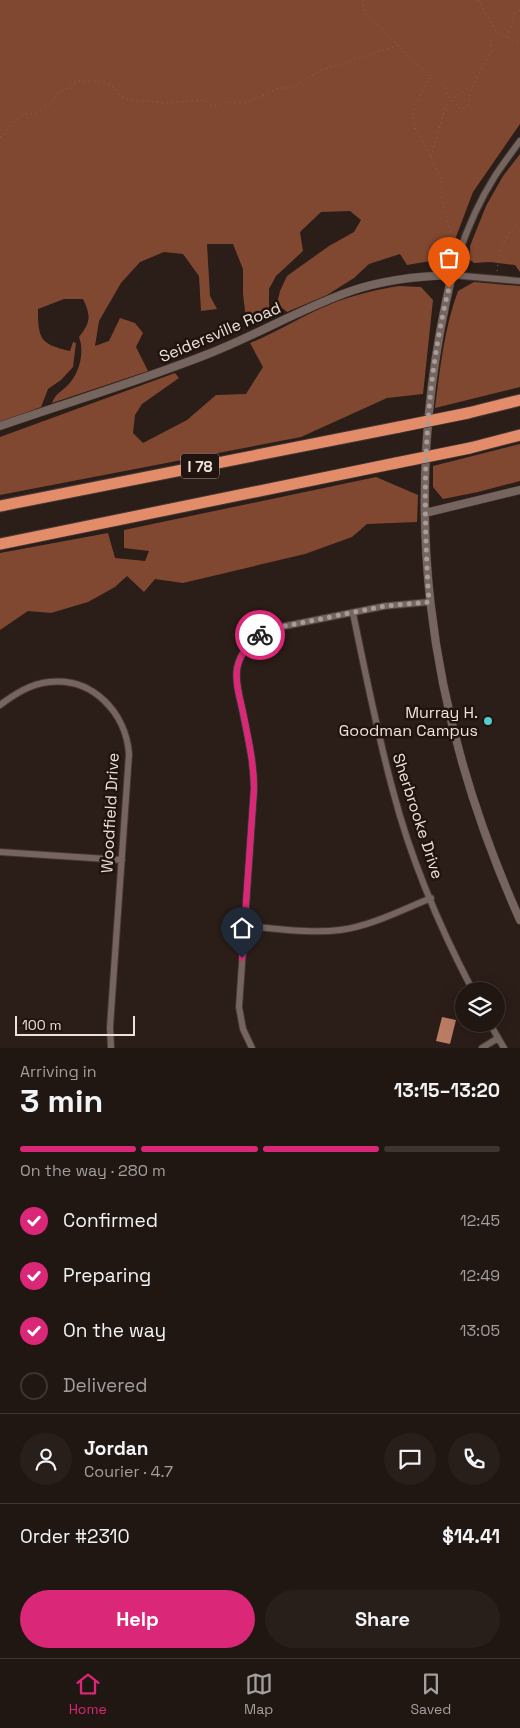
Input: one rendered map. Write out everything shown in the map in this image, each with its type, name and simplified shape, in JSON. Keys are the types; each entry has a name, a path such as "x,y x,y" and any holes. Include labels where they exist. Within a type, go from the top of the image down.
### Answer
{"highway":[{"name":"I 78","path":"0,506 468,413 520,400"},
{"name":"I 78","path":"0,544 470,448 520,435"}],"street":[{"path":"520,141 495,176 473,218 452,275 439,331 431,385 425,451 425,512 429,602 442,682 463,769 477,813 520,920"},
{"path":"452,275 520,281"},
{"name":"Seidersville Road","path":"0,426 192,361 238,342 317,304 350,292 398,280 452,275"},
{"path":"425,512 520,490"},
{"path":"252,1048 243,1029 239,1012 254,772 237,686 239,662 250,644 264,632 287,625 385,606 429,602"},
{"name":"Sherbrooke Drive","path":"353,613 393,792 431,898 469,982"},
{"name":"Woodfield Drive","path":"0,705 27,688 48,682 76,684 92,692 112,709 118,716 125,734 129,754 110,1027 111,1048"},
{"path":"0,852 122,860"},
{"path":"244,926 327,932 342,930 382,918 431,898"},
{"path":"495,1032 504,1048"},
{"path":"482,1048 498,1038"}],"path":[{"path":"363,0 366,13 399,45 409,58 446,87 448,96 461,109 468,106 472,87 492,50 490,39 497,33"},
{"path":"478,0 497,33 520,43"},
{"path":"507,38 515,13 520,10"},
{"path":"0,137 8,131 12,123 22,116 39,112 55,100 59,91 68,88 77,81 105,82 114,88 121,97 134,101 162,103 203,100 215,106 227,102 244,103 278,88 292,88 319,71 399,45"},
{"path":"431,77 423,88 413,112 415,128 441,180 442,200 451,234 452,251 458,256"},
{"path":"431,157 446,105 472,87"},
{"path":"496,279 499,254 504,241 520,223"}],"shaded area":[{"path":"0,0 520,0 520,124 473,192 448,258 407,265 400,254 369,264 354,278 327,295 287,312 277,304 280,291 287,276 329,246 354,232 361,220 350,211 321,212 300,232 303,251 276,276 269,289 269,312 246,319 243,269 233,244 207,244 210,296 217,309 201,311 199,276 183,254 164,252 140,262 121,283 99,321 95,346 109,341 120,318 135,323 143,333 136,347 148,371 52,403 72,380 78,369 81,356 79,337 88,323 87,310 83,299 64,299 38,309 39,327 43,339 52,346 70,351 73,342 76,343 73,367 61,380 48,389 41,407 0,422"},
{"path":"520,154 520,272 515,265 490,262 474,263 470,260 470,246 486,206 503,176"},
{"path":"474,282 520,286 520,387 435,408 443,349 453,305 458,291"},
{"path":"399,286 421,287 433,300 423,394 387,398 301,437 0,495 0,437 175,373 179,378 142,404 135,415 133,433 143,443 187,420 216,395 246,394 263,367 250,343 339,301 364,293"},
{"path":"520,444 520,481 443,499 433,487 433,466"},
{"path":"376,477 418,495 417,522 367,524 352,537 305,554 183,583 155,579 144,592 127,576 115,587 88,602 51,613 28,611 0,630 0,553 108,533 115,558 145,561 149,551 124,548 124,530"}],"building":[{"path":"442,1017 455,1020 450,1044 436,1041"}],"way so far":[{"path":"260,635 275,628 385,606 429,602 425,530 426,434 436,346 449,288"}],"place":[{"name":"Murray H. Goodman Campus","path":"488,721"}],"route":[{"path":"242,958 254,772 237,686 237,668 243,654 260,635"}]}
